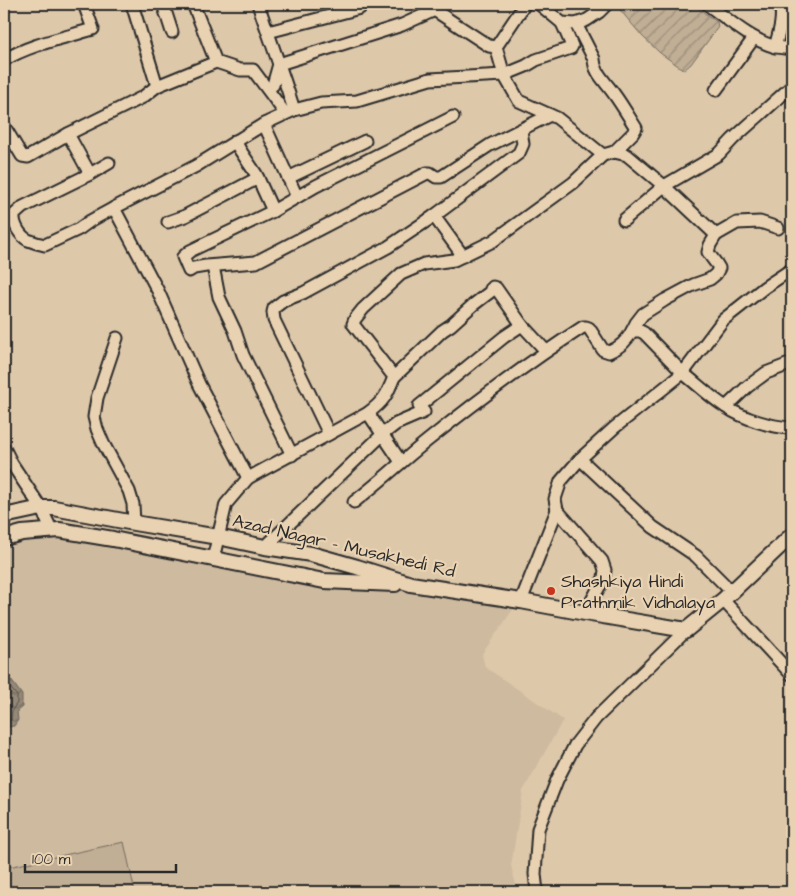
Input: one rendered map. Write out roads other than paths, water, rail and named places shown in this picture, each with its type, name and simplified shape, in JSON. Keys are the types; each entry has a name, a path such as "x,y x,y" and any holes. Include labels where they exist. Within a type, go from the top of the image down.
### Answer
{"main road":[{"name":"Azad Nagar - Musakhedi Rd","path":"48,508 311,554 411,584 686,630"},
{"path":"4,516 48,508"},
{"path":"4,538 22,532 59,530 112,538 324,581 411,584"},
{"path":"686,630 727,596 792,535"}],"street":[{"path":"4,60 32,48 93,28 84,4"},
{"path":"132,4 157,86"},
{"path":"162,4 172,32"},
{"path":"193,4 216,62"},
{"path":"258,4 279,64 290,111"},
{"path":"525,4 496,48 504,75 519,101 557,118 608,153 627,155 664,186 716,235"},
{"path":"109,162 90,174 17,211 13,220 16,227 24,237 44,246 196,166 264,124 290,111 321,103 357,101 430,79 504,75 536,60 571,48 572,46 562,23 539,4"},
{"path":"562,23 576,24 587,20 607,4"},
{"path":"707,4 754,38 775,47 792,49"},
{"path":"775,47 781,24 782,10 780,4"},
{"path":"279,64 402,25 430,7 489,46 496,48"},
{"path":"268,32 360,8"},
{"path":"394,377 353,324 363,309 401,274 424,264 454,260 493,241 573,183 636,128 594,66 594,59 576,24"},
{"path":"716,90 754,38"},
{"path":"4,126 22,156 28,157 68,134 143,97 157,86 216,62 240,70 253,70 268,89 290,111"},
{"path":"268,89 273,85 279,64"},
{"path":"624,220 664,186 719,154 792,86"},
{"path":"453,117 316,186 273,211 190,250 183,257 189,271 194,268 256,262 427,173 441,177 490,145 550,115"},
{"path":"264,124 297,198"},
{"path":"328,434 274,320 274,308 283,301 303,293 388,247 434,216 519,153 523,144 521,130"},
{"path":"68,134 90,174"},
{"path":"288,178 365,140"},
{"path":"235,141 258,178 273,211"},
{"path":"168,222 185,216 258,178"},
{"path":"114,208 158,291 199,384 248,478"},
{"path":"434,216 463,256"},
{"path":"354,502 469,408 546,351 583,327 589,328 603,350 609,352 617,349 629,337 643,314 665,300 710,279 716,274 717,264 708,252 716,235 737,223 760,222 778,228"},
{"path":"213,266 219,297 235,331 243,355 292,455"},
{"path":"521,601 557,510 555,498 561,480 580,459 614,428 682,373 723,320 765,287 792,269"},
{"path":"213,559 226,504 248,478 380,405 387,396 394,377 436,336 490,292 493,287 496,288 522,325 546,351"},
{"path":"265,547 383,434 396,424 424,412 419,406 522,325"},
{"path":"632,331 640,331 644,334 682,373 726,407 751,419 770,425 792,428"},
{"path":"117,338 97,398 94,417 103,443 129,492 133,504 134,523"},
{"path":"726,407 747,387 766,373 792,363"},
{"path":"368,413 401,462"},
{"path":"4,448 12,464 48,508 52,530"},
{"path":"580,459 653,528 696,556 792,675"},
{"path":"557,510 602,561 605,570 604,578 585,613"},
{"path":"537,892 535,874 538,828 557,780 575,745 596,718 686,630"}],"water":[{"path":"11,680 22,695 22,707 17,711 18,720 14,726 8,727 5,734 4,681"}],"place":[{"name":"Shashkiya Hindi Prathmik Vidhalaya","path":"551,591"}]}
